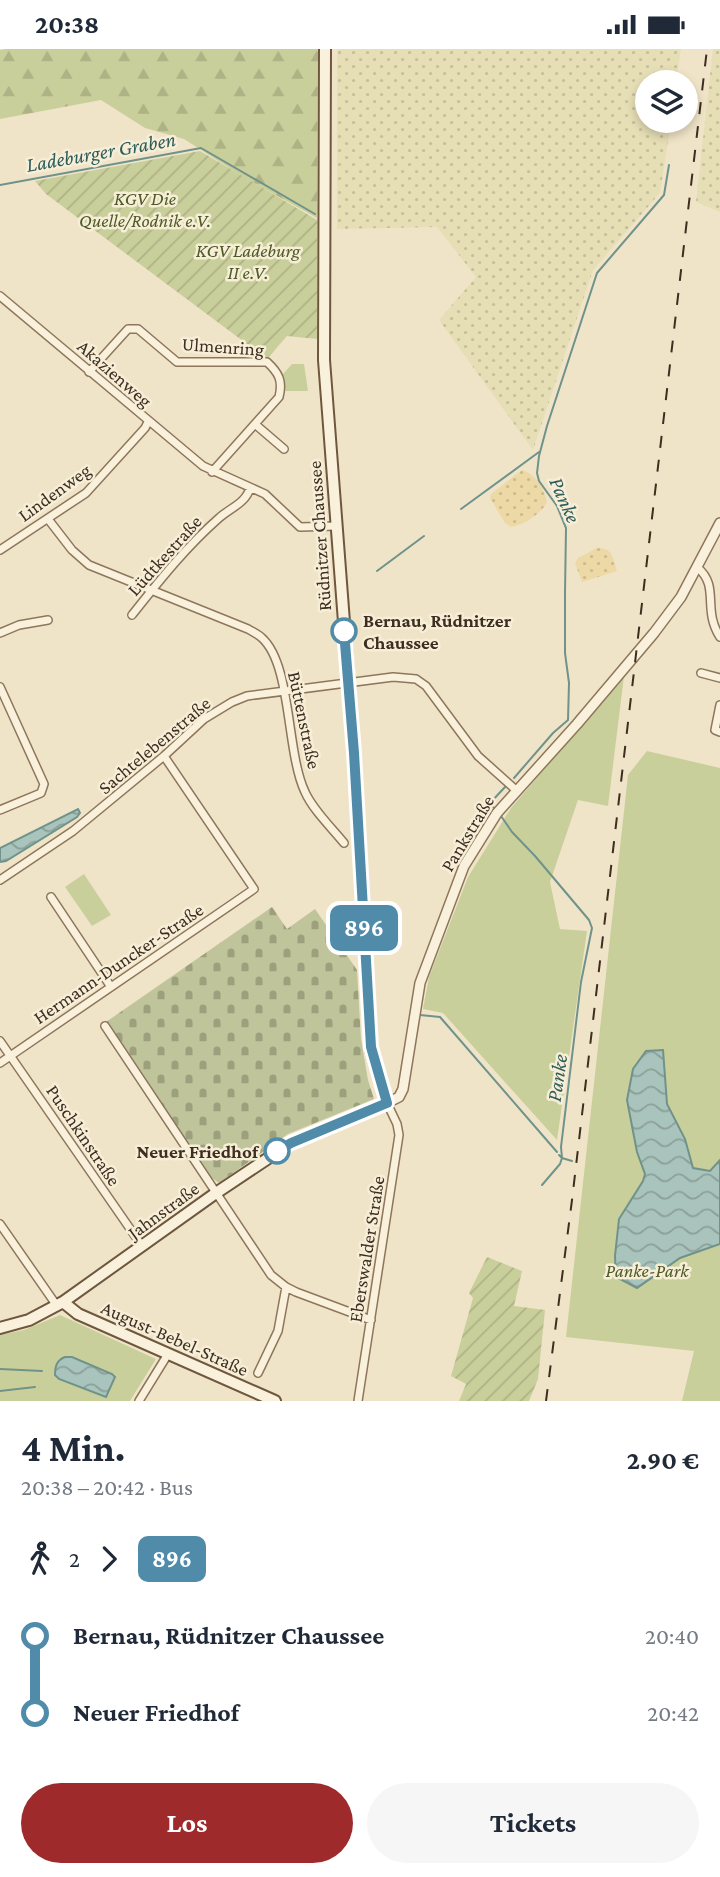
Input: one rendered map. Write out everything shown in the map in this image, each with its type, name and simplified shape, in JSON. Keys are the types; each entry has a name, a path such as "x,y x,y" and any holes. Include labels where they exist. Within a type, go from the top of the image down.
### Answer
{"main road":[{"name":"Rüdnitzer Chaussee","path":"325,49 324,360 349,683 371,1047 387,1103"},
{"name":"Jahnstraße","path":"0,1328 29,1320 60,1304 291,1143 387,1103"},
{"name":"August-Bebel-Straße","path":"60,1304 275,1401"}],"street":[{"name":"Akazienweg","path":"0,296 148,422 212,472 265,493 300,527 336,526"},
{"name":"Ulmenring","path":"89,372 132,327 138,329 177,362 267,362 279,374 279,397 212,472"},
{"name":"Lindenweg","path":"1,547 86,493 122,455 148,422"},
{"path":"256,425 284,449"},
{"name":"Lüdtkestraße","path":"132,615 187,549 248,495 250,488"},
{"name":"Büttenstraße","path":"48,519 80,559 104,572 248,629 263,638 275,656 284,691 293,755 305,794 344,843"},
{"name":"Pankstraße","path":"387,1103 399,1097 403,1089 420,983 457,883 482,835 516,790 636,655 681,597 720,523"},
{"path":"698,568 708,573 718,587 712,620 720,637"},
{"path":"0,633 19,625 48,620"},
{"path":"701,673 720,678"},
{"name":"Sachtelebenstraße","path":"0,880 73,831 164,756 192,729 221,708 247,696 393,677 416,679 426,687 478,755 516,790"},
{"path":"0,687 44,784 41,793 0,810"},
{"path":"720,705 715,730 720,732"},
{"name":"Hermann-Duncker-Straße","path":"0,1063 254,889 164,756"},
{"path":"51,897 111,987"},
{"path":"105,1026 264,1265 286,1287 371,1320"},
{"name":"Puschkinstraße","path":"0,1041 142,1246"},
{"name":"Eberswalder Straße","path":"358,1401 399,1135 387,1103"},
{"path":"0,1224 46,1291 60,1304"},
{"path":"258,1373 278,1331 286,1287"},
{"path":"139,1401 168,1354"}],"shaded area":[{"path":"337,49 681,49 678,70 635,70 635,133 669,133 660,193 593,270 533,450 439,320 476,277 437,227 337,229"},
{"path":"713,49 720,49 720,212 696,202"}],"green space":[{"path":"318,49 317,218 245,178 184,139 145,128 101,100 0,119 0,50"},
{"name":"KGV Ladeburg II e.V.","path":"200,151 317,220 317,339 287,336 267,359 46,194 35,181"},
{"path":"292,364 304,364 308,391 285,391 283,374"},
{"path":"624,676 608,806 578,800 550,882 560,929 587,931 557,1140 443,1013 423,1009 429,977 468,877 511,808"},
{"name":"Panke-Park","path":"647,751 720,768 720,1401 682,1401 694,1351 566,1337 628,775"},
{"path":"84,874 111,915 92,926 65,887"},
{"path":"272,907 287,929 315,909 357,970 361,1039 374,1099 288,1134 219,1183 209,1176 106,1022"},
{"path":"487,1257 522,1271 514,1306 545,1310 538,1379 529,1401 459,1401 466,1384 451,1376 473,1298 469,1293"},
{"path":"60,1315 156,1359 130,1401 0,1401 0,1335 24,1330"}],"sand":[{"path":"522,470 539,482 547,502 532,518 511,527 505,523 490,498 491,494"},
{"path":"597,548 609,552 617,571 582,582 575,563 578,558"}],"water":[{"path":"78,809 80,813 77,817 6,861 0,862 0,848"},
{"path":"663,1050 667,1104 685,1139 693,1168 710,1171 720,1160 720,1244 680,1258 637,1288 616,1277 619,1219 645,1174 637,1152 627,1100 633,1069 646,1051"},
{"path":"65,1357 72,1357 112,1374 115,1377 106,1397 59,1379 55,1375 56,1366"}],"waterway":[{"name":"Ladeburger Graben","path":"0,185 201,148 315,214"},
{"name":"Panke","path":"514,778 553,733 568,720 569,683 565,653 566,528 557,506 539,481 539,456 597,273 664,195 669,165"},
{"path":"461,509 539,452"},
{"path":"377,571 424,536"},
{"name":"Panke","path":"494,808 490,803 506,786"},
{"name":"Panke","path":"501,816 589,920 592,928 581,982 561,1147 562,1158 572,1161"},
{"path":"420,1015 440,1017 557,1152"},
{"path":"542,1185 560,1164 562,1158 559,1155"},
{"path":"0,1369 42,1371"},
{"path":"0,1391 35,1387"}],"railway":[{"path":"546,1401 707,49"}],"bus line":[{"name":"896","path":"277,1151 387,1103 371,1047 344,631"}],"place":[{"name":"Bernau, Rüdnitzer Chaussee","path":"344,631"},
{"name":"Neuer Friedhof","path":"277,1151"}],"park label":[{"name":"KGV Die Quelle/Rodnik e.V.","path":"145,209"}]}
